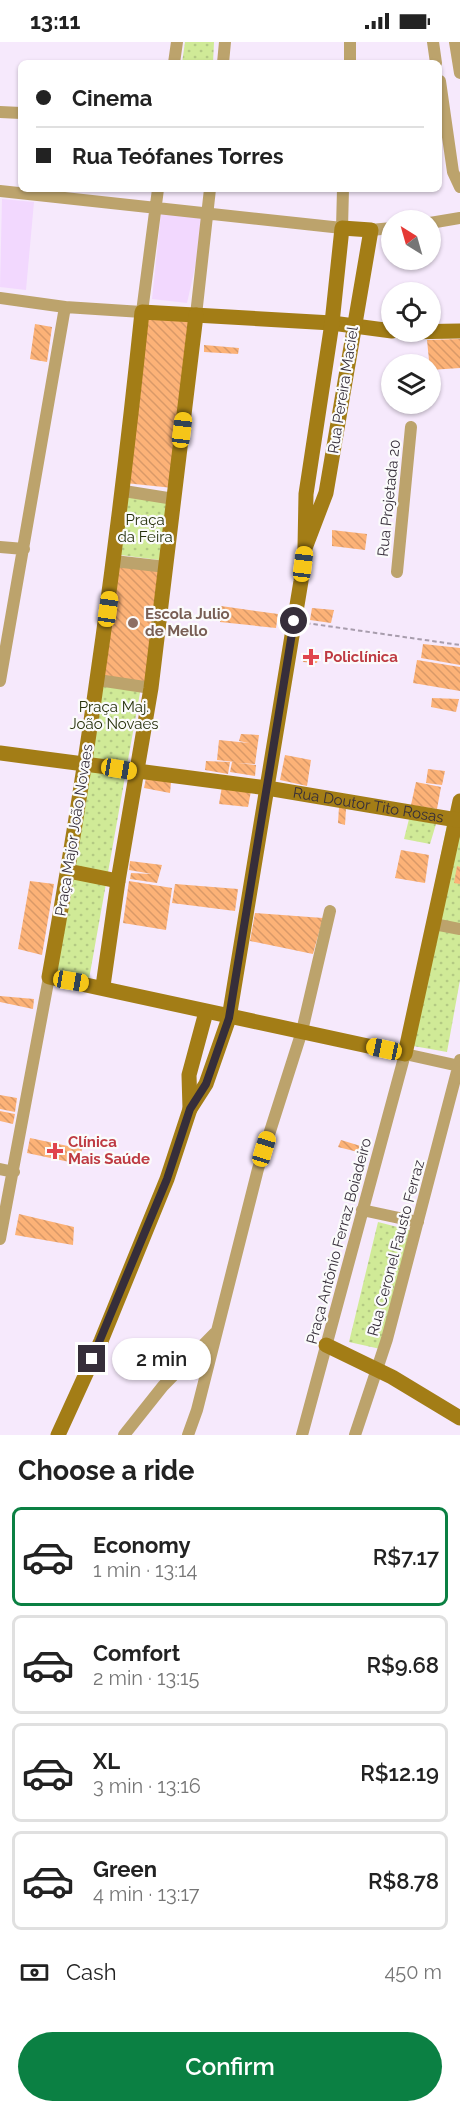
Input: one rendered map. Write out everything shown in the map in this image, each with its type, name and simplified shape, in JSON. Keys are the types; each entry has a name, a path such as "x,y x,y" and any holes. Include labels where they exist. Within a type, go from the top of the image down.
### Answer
{"street":[{"path":"174,60 177,42"},
{"path":"223,60 225,42"},
{"path":"350,42 350,60"},
{"path":"433,42 437,60"},
{"path":"455,42 460,74"},
{"path":"442,62 458,60"},
{"path":"442,92 460,187"},
{"path":"0,112 18,113"},
{"path":"0,191 342,228 381,229"},
{"path":"142,312 158,192"},
{"path":"103,986 118,881 151,688 210,192"},
{"path":"342,228 343,192"},
{"path":"441,221 460,218"},
{"name":"Rua Pereira Maciel","path":"190,1109 206,1084 229,1018 305,548 306,494 332,323 342,228"},
{"name":"Rua Pereira Maciel","path":"305,548 326,493 371,230"},
{"path":"0,298 65,307 332,323 381,329"},
{"path":"0,681 65,307"},
{"name":"Praça Major João Novaes","path":"49,977 98,680 124,491 142,312"},
{"path":"441,331 460,331"},
{"path":"316,418 339,421"},
{"name":"Rua Projetada 20","path":"397,572 411,427"},
{"path":"124,491 174,499"},
{"path":"0,547 24,549"},
{"path":"114,561 166,567"},
{"path":"98,680 151,688"},
{"name":"Rua Doutor Tito Rosas","path":"3,752 136,772 267,788 458,821"},
{"path":"405,1054 458,821 460,801"},
{"path":"68,871 118,881"},
{"path":"189,1435 258,1169 302,1031 330,911"},
{"path":"434,924 460,929"},
{"path":"0,1239 49,977 103,986 229,1018 459,1063"},
{"path":"61,1434 167,1179 190,1109 189,1075 206,1012"},
{"name":"Praça Antônio Ferraz Boiadeiro","path":"302,1435 405,1054"},
{"name":"Rua Ceronel Fausto Ferraz","path":"355,1435 378,1371 459,1063"},
{"path":"0,1169 14,1172"},
{"path":"362,1210 418,1222"},
{"path":"124,1435 163,1386 216,1331"},
{"path":"326,1345 378,1371 460,1418"}],"path":[{"path":"294,621 460,645"}],"shaded area":[{"path":"2,199 34,202 26,290 0,287"},
{"path":"161,213 207,214 187,303 152,299"}],"green space":[{"path":"185,42 214,42 213,60 182,60"},
{"name":"Praça da Feira","path":"128,496 170,502 159,560 120,555"},
{"name":"Praça Maj. João Novaes","path":"98,680 141,687 89,979 51,971"},
{"path":"409,819 436,824 430,844 404,839"},
{"path":"448,820 460,822 460,980 447,1052 402,1044"},
{"path":"378,1222 413,1231 385,1350 349,1342"}],"building":[{"path":"143,318 193,322 173,488 125,483"},
{"path":"35,324 52,327 47,362 30,359"},
{"path":"460,339 460,368 441,369 441,354 428,354 427,342 441,342 441,340"},
{"path":"204,345 239,348 238,354 204,352"},
{"path":"332,530 367,534 365,550 332,546"},
{"name":"Escola Julio de Mello","path":"117,565 163,571 147,682 104,676"},
{"path":"221,606 278,614 276,628 220,622"},
{"path":"312,608 334,610 331,623 310,620"},
{"path":"423,644 460,648 460,665 421,658"},
{"name":"Policlínica","path":"304,653 319,653 317,663 303,662"},
{"path":"417,660 460,667 460,691 413,683"},
{"path":"432,698 459,699 456,712 431,707"},
{"path":"241,734 259,735 255,764 237,763 256,765 255,776 230,772 232,762 235,762 217,760 219,740 249,743 239,741"},
{"path":"285,755 311,760 307,786 280,780"},
{"path":"206,761 230,762 228,774 205,770"},
{"path":"428,769 445,771 442,785 426,783"},
{"path":"146,778 171,782 170,793 144,788"},
{"path":"416,782 441,787 437,809 411,805"},
{"path":"222,786 251,791 248,807 219,804"},
{"path":"339,807 346,809 345,825 338,823"},
{"path":"401,850 429,855 425,883 395,878"},
{"path":"130,861 162,865 157,883 130,879 131,873 152,874 129,870"},
{"path":"457,866 460,867 460,884 454,883"},
{"path":"30,881 54,884 42,955 18,949"},
{"path":"129,881 172,888 166,930 123,923"},
{"path":"175,884 238,889 235,911 172,903"},
{"path":"255,913 323,918 313,954 250,941"},
{"path":"0,996 34,999 33,1009 0,1002"},
{"path":"0,1095 17,1098 15,1112 0,1109"},
{"path":"0,1111 15,1114 13,1124 0,1121"},
{"name":"Clínica Mais Saúde","path":"30,1138 82,1149 79,1164 27,1153"},
{"path":"341,1140 367,1148 366,1154 338,1147"},
{"path":"19,1214 74,1227 73,1245 15,1235"}],"place":[{"name":"Escola Julio de Mello","path":"133,623"},
{"name":"Policlínica","path":"311,657"},
{"name":"Clínica Mais Saúde","path":"55,1151"}],"route":[{"path":"92,1359 167,1179 190,1109 206,1084 229,1018 294,621"}]}
